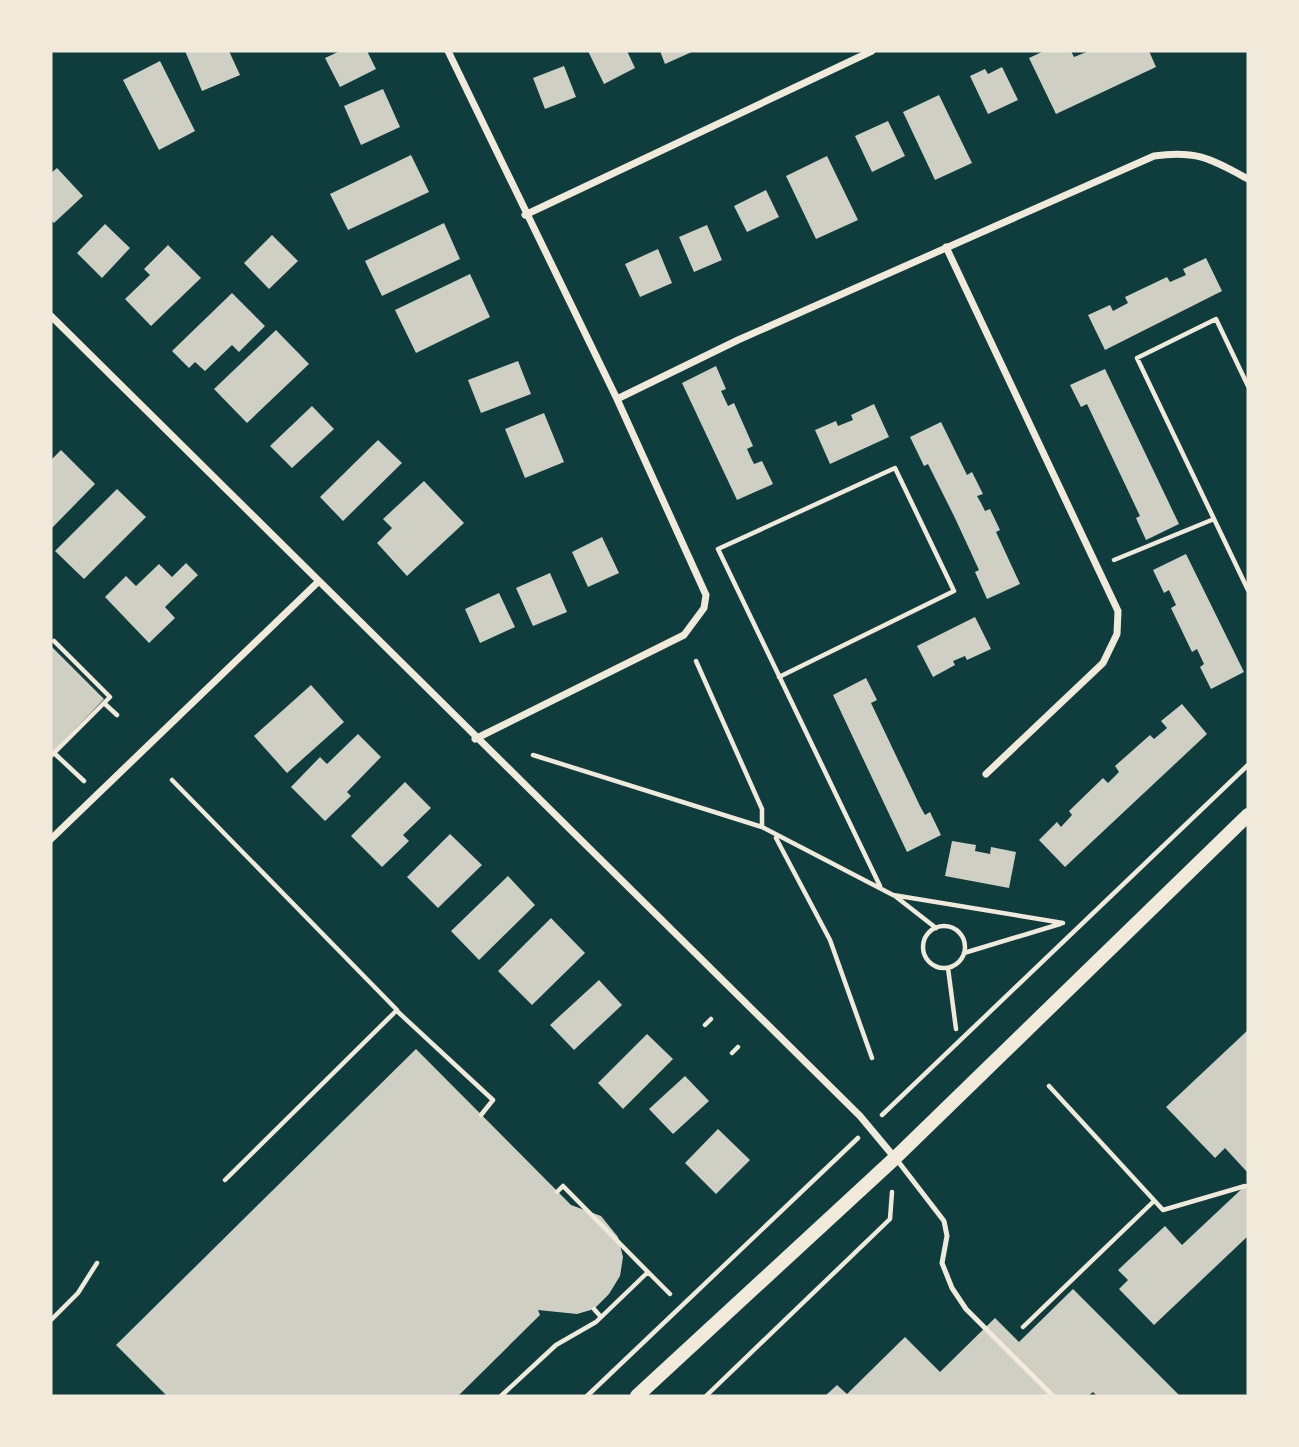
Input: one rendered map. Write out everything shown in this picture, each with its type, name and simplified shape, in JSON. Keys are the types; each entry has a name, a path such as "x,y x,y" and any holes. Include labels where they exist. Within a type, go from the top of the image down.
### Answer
{"main road":[{"path":"637,1396 895,1158 1248,816"}],"street":[{"path":"448,51 617,399 706,595 704,608 684,635 475,739"},
{"path":"526,215 872,51"},
{"path":"617,399 738,340 1154,156 1184,152 1212,160 1248,179"},
{"path":"946,247 1118,611 1117,634 1103,663 986,775"},
{"path":"51,316 475,739 860,1116 895,1158"},
{"path":"51,839 318,582"}],"lane":[{"path":"895,1158 944,1221 947,1236 942,1263 952,1288 966,1309 1053,1396"}],"path":[{"path":"1248,386 1216,319 1137,358 1248,590"},
{"path":"779,677 954,591 895,468 718,549 779,677 880,886"},
{"path":"1098,567 1214,519"},
{"path":"54,641 110,697 53,755 97,794"},
{"path":"696,661 762,809 762,827"},
{"path":"104,702 117,715"},
{"path":"533,755 762,827 775,836 880,886 936,928 955,929 963,940 964,953 958,962 948,968 941,968 929,962 923,950 926,937 936,928"},
{"path":"899,1098 1248,765"},
{"path":"172,780 397,1010 493,1100 481,1115"},
{"path":"775,836 830,940 872,1058"},
{"path":"893,895 1063,923 964,953"},
{"path":"948,968 956,1029"},
{"path":"225,1180 397,1010"},
{"path":"705,1025 710,1020"},
{"path":"732,1052 738,1047"},
{"path":"1049,1086 1163,1210 1245,1186"},
{"path":"587,1396 838,1159"},
{"path":"557,1192 563,1186 670,1294"},
{"path":"1023,1327 1154,1201"},
{"path":"706,1396 890,1220"},
{"path":"51,1320 78,1293 97,1262"},
{"path":"501,1396 556,1345 601,1317 648,1272"},
{"path":"594,1310 601,1317"}],"building":[{"path":"185,51 229,51 240,75 202,91"},
{"path":"340,51 367,51 376,69 340,87 325,58"},
{"path":"588,51 627,51 635,68 604,84"},
{"path":"660,51 694,51 665,64"},
{"path":"1044,51 1071,51 1074,57 1089,51 1149,51 1156,67 1056,114 1029,58"},
{"path":"160,61 195,131 159,150 123,80"},
{"path":"564,66 576,97 545,109 533,78"},
{"path":"1002,67 1018,100 988,114 970,76 985,69 988,74"},
{"path":"383,89 400,127 361,145 344,106"},
{"path":"939,95 972,163 935,180 903,112"},
{"path":"888,121 905,156 872,172 855,136"},
{"path":"411,155 429,192 348,230 330,194"},
{"path":"827,156 858,220 816,239 786,176"},
{"path":"57,168 83,196 54,223 51,220 51,173"},
{"path":"766,190 779,217 747,232 734,206"},
{"path":"444,223 460,259 382,296 365,261"},
{"path":"105,224 130,248 102,278 77,253"},
{"path":"707,225 722,260 694,272 679,237"},
{"path":"272,235 298,261 269,289 244,263"},
{"path":"168,245 201,278 151,326 125,299 150,275 144,269"},
{"path":"658,249 672,283 640,297 625,264"},
{"path":"1206,258 1222,291 1105,350 1088,315 1110,305 1113,311 1128,303 1125,297 1167,277 1170,282 1186,275 1183,269"},
{"path":"470,274 490,317 416,353 395,310"},
{"path":"232,293 265,326 239,352 232,345 205,371 195,362 189,368 172,351"},
{"path":"276,330 309,364 247,423 214,389"},
{"path":"518,361 531,394 481,413 468,380"},
{"path":"716,366 726,389 721,391 728,406 734,403 753,446 747,449 751,458 754,464 762,461 773,484 737,500 682,383"},
{"path":"1105,369 1179,524 1146,540 1136,518 1140,516 1087,404 1081,407 1070,385"},
{"path":"874,404 889,437 830,464 815,430 836,421 838,426 853,420 851,415"},
{"path":"312,406 334,429 292,468 270,446"},
{"path":"544,413 564,462 525,478 505,429"},
{"path":"941,422 967,475 972,472 983,494 977,496 985,511 990,509 1000,530 996,532 1020,584 987,599 975,572 979,570 954,516 928,464 924,466 910,437"},
{"path":"378,440 402,463 343,521 320,497"},
{"path":"61,450 95,484 51,529 51,460"},
{"path":"424,481 464,523 407,576 377,543 392,528 383,519"},
{"path":"117,489 146,517 84,579 55,551"},
{"path":"602,537 619,573 588,587 572,552"},
{"path":"1186,554 1244,672 1211,689 1200,667 1204,664 1197,649 1192,652 1171,608 1176,605 1169,590 1164,593 1153,570"},
{"path":"186,563 198,575 165,607 175,618 149,643 105,597 126,576 136,586 159,564 172,577"},
{"path":"550,573 567,612 533,626 516,588"},
{"path":"499,593 515,627 480,643 465,609"},
{"path":"975,617 991,649 967,660 965,656 953,661 955,665 933,677 917,646"},
{"path":"51,646 104,699 51,754"},
{"path":"866,678 877,700 871,703 920,806 925,815 930,812 941,835 907,852 833,695"},
{"path":"311,685 344,722 287,773 254,736"},
{"path":"1182,704 1207,734 1065,867 1039,840 1057,822 1061,827 1072,815 1069,811 1103,778 1108,783 1119,772 1115,766 1150,735 1154,739 1167,728 1161,721"},
{"path":"358,734 381,757 347,792 351,796 325,821 291,787 320,757 327,764"},
{"path":"405,782 431,808 403,835 409,841 382,867 351,836"},
{"path":"450,834 482,865 438,908 407,877"},
{"path":"952,841 976,845 975,851 990,854 991,847 1016,852 1009,888 945,876"},
{"path":"508,876 535,905 479,960 451,931"},
{"path":"551,918 585,953 532,1005 498,971"},
{"path":"599,980 622,1005 574,1050 550,1025"},
{"path":"1248,1030 1248,1173 1225,1148 1215,1158 1166,1107"},
{"path":"647,1034 673,1059 623,1109 598,1083"},
{"path":"416,1049 571,1205 601,1216 618,1237 623,1257 620,1276 609,1294 594,1309 577,1314 538,1310 540,1315 458,1396 167,1396 116,1345"},
{"path":"685,1076 709,1101 673,1134 649,1109"},
{"path":"718,1129 750,1160 716,1194 685,1163"},
{"path":"1248,1183 1248,1236 1154,1325 1119,1289 1128,1280 1118,1270 1165,1226 1182,1245"},
{"path":"1073,1289 1180,1396 1097,1396 1093,1392 1088,1396 825,1396 837,1385 847,1394 905,1337 940,1372 995,1318 1019,1342"}]}
